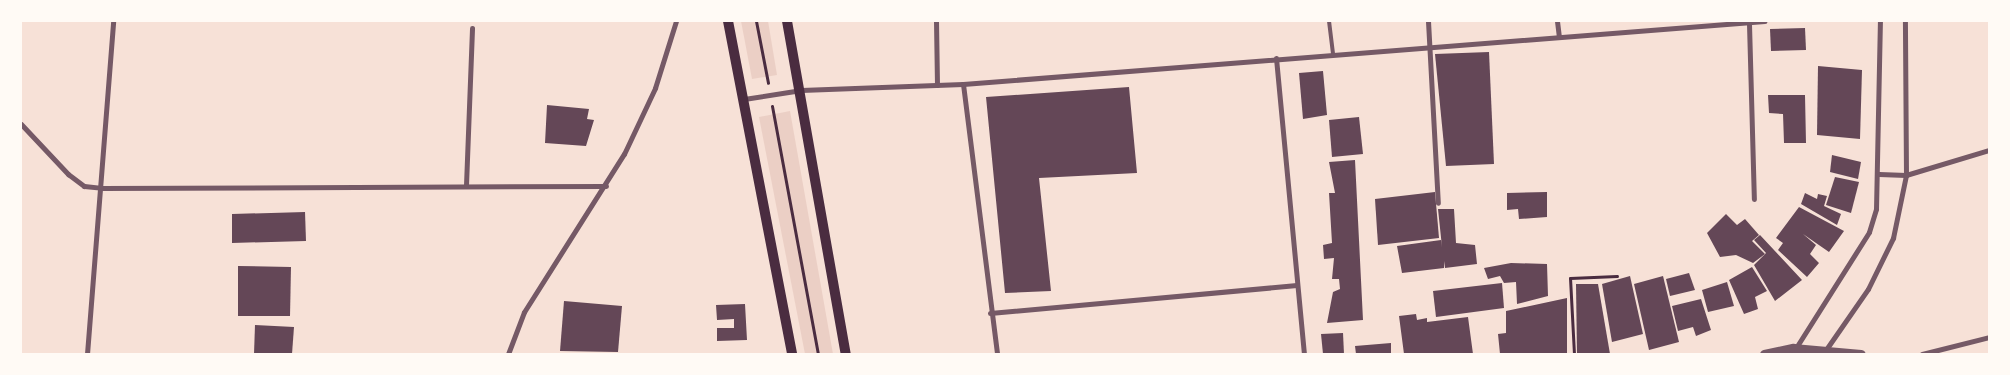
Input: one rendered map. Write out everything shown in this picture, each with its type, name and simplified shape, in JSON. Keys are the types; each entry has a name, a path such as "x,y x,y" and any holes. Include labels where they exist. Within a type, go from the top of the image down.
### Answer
{"main road":[{"path":"728,21 792,354"},
{"path":"787,21 801,90 846,354"}],"street":[{"path":"87,354 102,188 113,21"},
{"path":"508,354 524,312 606,186 655,88 676,21"},
{"path":"936,21 938,85"},
{"path":"1428,21 1438,203"},
{"path":"1557,21 1559,37"},
{"path":"744,99 801,90 963,84 1430,46 1749,24 1765,21"},
{"path":"1793,351 1869,232 1880,174 1880,21"},
{"path":"1824,351 1868,289 1893,238 1906,175 1905,21"},
{"path":"1749,24 1754,199"},
{"path":"466,185 472,28"},
{"path":"1276,58 1304,354"},
{"path":"963,84 990,313 997,354"},
{"path":"21,124 68,174 84,186 102,188 466,185 606,186"},
{"path":"1880,174 1906,175 1989,150"},
{"path":"990,313 1297,285"},
{"path":"1922,354 1989,337"},
{"path":"1764,354 1793,351 1861,354"}],"lane":[{"path":"1329,21 1333,54"}],"path":[{"path":"756,21 818,354"},
{"path":"1574,354 1570,278 1617,276"}],"shaded area":[{"path":"741,21 768,21 777,75 752,79"},
{"path":"790,111 833,354 805,354 759,117"}],"building":[{"path":"1805,28 1806,50 1771,51 1770,29"},
{"path":"1489,52 1494,164 1446,166 1435,54"},
{"path":"1818,66 1862,70 1860,139 1817,135"},
{"path":"1323,71 1327,115 1303,119 1299,73"},
{"path":"1129,87 1137,173 1039,178 1051,291 1005,293 986,97"},
{"path":"1768,95 1805,95 1806,143 1784,143 1783,114 1769,113"},
{"path":"547,105 589,109 587,119 594,120 586,146 545,143"},
{"path":"1359,117 1363,154 1332,157 1329,120"},
{"path":"1832,155 1861,162 1858,179 1830,172"},
{"path":"1355,160 1363,320 1327,323 1333,292 1340,289 1339,279 1332,279 1334,258 1324,259 1323,245 1332,243 1329,193 1335,193 1329,162"},
{"path":"1835,177 1859,182 1851,213 1826,205"},
{"path":"1435,192 1439,238 1378,245 1375,199"},
{"path":"1547,192 1547,217 1519,219 1518,209 1507,210 1507,193"},
{"path":"1805,193 1817,199 1818,194 1827,196 1824,206 1841,214 1837,225 1801,204"},
{"path":"1799,207 1844,231 1829,252 1803,234 1816,245 1810,254 1819,263 1807,277 1778,250 1783,243 1776,238"},
{"path":"1438,209 1454,209 1456,243 1475,245 1477,264 1445,268 1444,261 1444,268 1402,273 1397,246 1441,240 1442,247"},
{"path":"305,212 306,241 232,243 232,214"},
{"path":"1726,214 1737,225 1745,219 1759,235 1752,241 1765,254 1753,263 1736,255 1720,257 1707,233"},
{"path":"1760,235 1802,280 1775,301 1754,265 1766,253 1754,240"},
{"path":"1511,263 1547,264 1548,296 1517,304 1516,282 1504,283 1500,276 1488,279 1484,268"},
{"path":"238,266 291,267 290,316 238,316"},
{"path":"1752,267 1767,291 1755,297 1758,309 1744,314 1729,280"},
{"path":"1689,273 1695,290 1670,296 1666,279"},
{"path":"1630,276 1643,334 1612,342 1602,284"},
{"path":"1663,276 1679,342 1649,350 1634,284"},
{"path":"1727,282 1734,306 1708,312 1702,290"},
{"path":"1502,283 1504,308 1436,317 1433,291"},
{"path":"1576,284 1598,284 1610,354 1577,354"},
{"path":"1567,298 1567,354 1500,354 1498,334 1506,333 1506,311"},
{"path":"1701,299 1711,330 1696,336 1693,327 1678,331 1672,306"},
{"path":"564,301 622,306 618,352 560,351"},
{"path":"745,304 747,340 717,341 717,328 734,328 734,319 717,320 716,305"},
{"path":"1416,314 1417,320 1427,318 1427,322 1468,317 1473,354 1404,354 1399,316"},
{"path":"255,325 294,327 292,354 254,354"},
{"path":"1343,333 1344,354 1323,354 1321,334"},
{"path":"1391,343 1391,354 1356,354 1355,346"}]}
